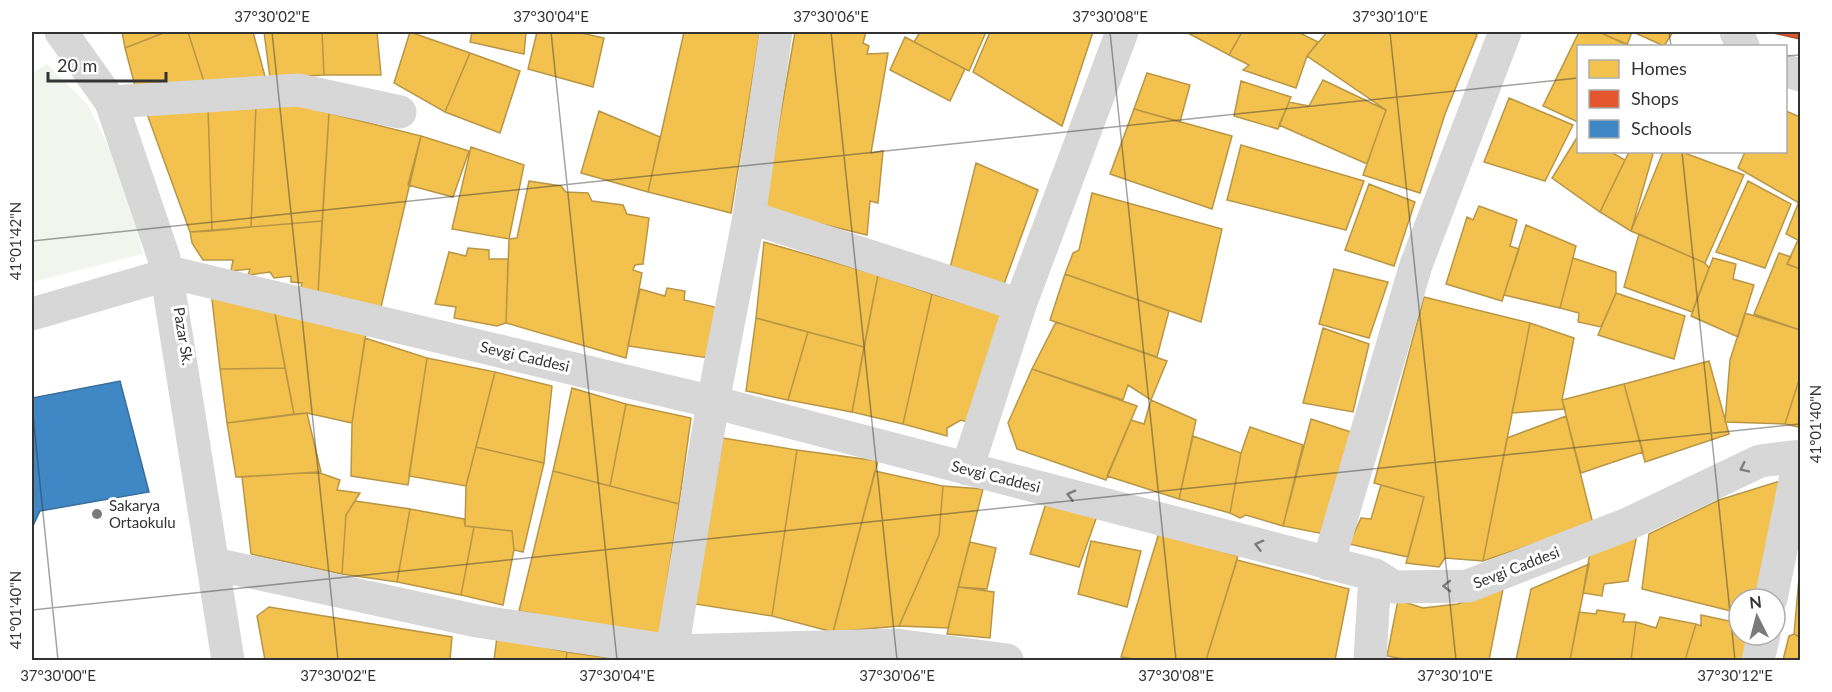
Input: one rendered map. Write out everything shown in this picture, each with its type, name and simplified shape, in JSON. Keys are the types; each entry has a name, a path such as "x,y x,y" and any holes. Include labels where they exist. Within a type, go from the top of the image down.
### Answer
{"street":[{"path":"61,32 114,101 298,90 400,112"},
{"name":"Pazar Sk.","path":"71,32 114,101 170,256 218,565 238,660"},
{"path":"672,651 713,402 749,217 776,32"},
{"path":"967,470 1020,305 1122,32"},
{"path":"1328,564 1416,265 1505,32"},
{"path":"749,217 1020,305"},
{"path":"32,314 171,274"},
{"name":"Sevgi Caddesi","path":"171,274 713,402 967,470 1127,508 1375,575 1394,587 1468,585 1628,524 1760,460 1800,456"},
{"path":"1773,587 1800,456"},
{"path":"228,660 218,565 477,621 672,651 897,645 1007,660"},
{"path":"1370,660 1375,575"}],"shaded area":[{"path":"47,64 88,105 125,181 143,254 32,282 32,74"}],"building: Homes":[{"path":"122,32 166,32 125,48"},
{"path":"166,32 188,32 205,85 136,90 125,48"},
{"path":"188,32 253,32 266,80 205,85"},
{"path":"264,32 322,32 324,75 270,78"},
{"path":"322,32 377,32 381,75 324,75"},
{"path":"410,32 470,53 445,112 394,83"},
{"path":"472,32 526,32 524,54 470,42"},
{"path":"537,32 577,32 604,38 593,87 528,69"},
{"path":"684,32 760,32 731,213 648,192"},
{"path":"795,32 866,32 863,43 869,46 867,54 888,53 871,153 883,151 878,203 870,201 867,235 764,210"},
{"path":"920,32 986,32 969,71 914,42"},
{"path":"990,32 1093,32 1062,126 973,72"},
{"path":"1186,32 1242,32 1229,55"},
{"path":"1242,32 1298,32 1318,42 1307,56 1296,88 1243,70 1249,65 1229,55"},
{"path":"1327,32 1472,32 1477,35 1445,114 1420,193 1363,175 1386,110 1307,56"},
{"path":"1579,32 1599,32 1629,45 1577,45 1577,122 1543,106"},
{"path":"1599,32 1632,32 1627,45"},
{"path":"1633,32 1673,32 1665,45"},
{"path":"905,37 965,69 950,101 890,70"},
{"path":"470,53 520,71 500,133 445,112"},
{"path":"1147,73 1190,85 1180,122 1134,109"},
{"path":"1323,80 1386,110 1367,164 1279,125 1289,102 1309,106"},
{"path":"1241,81 1291,97 1278,129 1234,116"},
{"path":"1509,98 1573,125 1545,181 1484,162"},
{"path":"256,105 251,227 212,231 208,108"},
{"path":"256,105 299,105 329,113 322,221 251,227"},
{"path":"208,108 212,231 190,232 147,114"},
{"path":"1134,109 1232,136 1212,209 1110,174"},
{"path":"599,111 660,137 648,192 581,173"},
{"path":"1787,111 1800,117 1799,203 1738,168 1745,153 1787,153"},
{"path":"329,113 421,136 381,307 318,294"},
{"path":"421,136 469,151 453,197 408,185"},
{"path":"1577,138 1577,153 1613,153 1625,160 1600,212 1552,178"},
{"path":"1241,145 1364,181 1346,230 1227,200"},
{"path":"471,147 524,165 509,239 452,229"},
{"path":"1629,153 1653,154 1631,231 1600,212"},
{"path":"1663,153 1685,153 1744,175 1705,263 1631,231"},
{"path":"976,163 1038,190 1003,287 950,268"},
{"path":"529,181 561,186 566,192 588,193 592,201 623,205 627,214 649,218 643,264 635,265 633,270 642,273 626,358 506,323 509,239 517,238"},
{"path":"1748,181 1791,204 1765,268 1716,252"},
{"path":"1369,184 1415,202 1394,266 1345,250"},
{"path":"1092,193 1222,229 1201,322 1065,274 1073,253 1079,250"},
{"path":"1800,199 1800,269 1787,264 1798,240 1786,234"},
{"path":"1479,206 1517,220 1510,246 1519,249 1502,301 1446,284 1467,217 1473,220"},
{"path":"322,221 318,294 300,291 302,283 291,282 291,276 274,278 270,272 248,275 250,269 231,271 233,260 203,260 192,243 190,232"},
{"path":"1526,225 1576,246 1560,308 1504,295"},
{"path":"1639,234 1705,263 1709,268 1692,312 1624,287"},
{"path":"764,242 878,275 864,347 756,318"},
{"path":"468,248 489,250 489,259 508,259 506,323 497,326 454,318 456,307 435,304 449,252 466,256"},
{"path":"1779,253 1791,257 1787,264 1800,269 1800,330 1754,314"},
{"path":"1573,258 1616,272 1616,293 1601,327 1578,322 1579,313 1560,308"},
{"path":"1713,258 1736,264 1733,279 1754,285 1738,337 1691,316"},
{"path":"1334,269 1388,282 1369,338 1319,324"},
{"path":"1065,274 1169,311 1157,357 1050,320"},
{"path":"878,275 932,294 903,424 852,412"},
{"path":"667,288 685,291 684,300 719,308 708,358 628,346 640,289 665,296"},
{"path":"211,291 273,303 285,368 220,369"},
{"path":"1616,293 1685,316 1674,359 1598,335"},
{"path":"932,294 1005,315 970,423 961,420 947,428 947,436 903,424"},
{"path":"1424,297 1530,323 1483,561 1445,558 1439,567 1406,563 1424,497 1374,483"},
{"path":"273,303 367,327 352,423 307,413 294,414"},
{"path":"1745,313 1800,330 1800,377 1785,424 1725,422 1730,360"},
{"path":"756,318 808,332 788,400 746,391"},
{"path":"1056,322 1167,361 1151,400 1128,385 1123,400 1032,369"},
{"path":"1530,323 1574,338 1562,400 1565,409 1512,413"},
{"path":"1323,328 1369,344 1353,412 1303,403"},
{"path":"808,332 864,347 852,412 788,400"},
{"path":"365,338 427,358 408,485 351,476 352,423"},
{"path":"427,358 495,372 466,486 409,476"},
{"path":"1709,361 1729,434 1645,462 1624,384"},
{"path":"285,368 294,414 227,423 220,369"},
{"path":"1032,369 1137,406 1106,480 1017,449 1008,423"},
{"path":"495,372 552,386 544,463 476,447"},
{"path":"1800,377 1800,426 1798,427 1785,424"},
{"path":"1624,384 1643,452 1581,473 1562,400"},
{"path":"572,388 626,404 610,486 553,471"},
{"path":"1151,400 1196,420 1179,499 1107,476 1131,420 1144,424"},
{"path":"626,404 691,418 679,504 610,486"},
{"path":"307,413 321,472 236,477 227,423"},
{"path":"1566,416 1593,524 1483,561 1507,438"},
{"path":"1311,419 1351,432 1324,534 1283,526"},
{"path":"1250,427 1303,445 1283,526 1246,515 1240,518 1230,513 1241,453"},
{"path":"1193,436 1241,453 1230,513 1179,499"},
{"path":"723,438 797,450 772,616 695,604"},
{"path":"476,447 544,463 523,552 514,550 512,531 465,526 466,486"},
{"path":"797,450 878,461 833,632 772,616"},
{"path":"553,471 679,504 666,590 665,639 519,611"},
{"path":"875,471 943,486 939,535 899,626 833,632"},
{"path":"317,472 340,480 337,490 360,493 346,515 342,574 251,554 242,477"},
{"path":"1780,481 1760,587 1727,587 1727,610 1642,589 1649,534 1719,500"},
{"path":"1381,485 1424,497 1408,557 1349,544 1361,518 1371,519"},
{"path":"943,486 983,489 948,628 899,626 939,535"},
{"path":"355,501 410,509 397,582 342,574 346,515"},
{"path":"1046,503 1097,516 1079,567 1030,554"},
{"path":"410,509 464,519 465,526 474,527 461,595 397,582"},
{"path":"474,527 512,531 514,550 503,605 461,595"},
{"path":"1159,533 1238,556 1206,660 1141,660 1121,657"},
{"path":"1637,534 1628,581 1604,584 1602,596 1583,593 1590,552"},
{"path":"1091,541 1141,551 1127,607 1078,594"},
{"path":"970,542 996,548 987,589 958,587"},
{"path":"1237,560 1349,589 1335,660 1206,660"},
{"path":"1589,564 1570,660 1516,660 1531,589"},
{"path":"1800,567 1800,637 1794,634"},
{"path":"958,587 994,592 990,638 947,634"},
{"path":"1503,589 1489,660 1409,660 1387,656 1398,600 1423,608 1457,604"},
{"path":"269,607 452,637 450,660 265,660 257,616"},
{"path":"1597,610 1625,614 1623,622 1636,622 1631,660 1570,660 1579,612 1596,614"},
{"path":"1701,615 1727,620 1727,647 1753,647 1750,660 1685,660 1696,624 1701,626"},
{"path":"1660,617 1696,624 1685,660 1631,660 1636,622 1656,628"},
{"path":"1794,634 1800,637 1800,660 1783,660 1789,636"},
{"path":"497,637 567,652 566,660 494,660"},
{"path":"567,652 624,660 566,660"}],"building: Shops":[{"path":"1769,32 1800,32 1800,39"}],"building: Schools":[{"path":"120,381 149,492 40,511 32,528 32,398"}],"place":[{"name":"Sakarya Ortaokulu","path":"97,514"}]}
